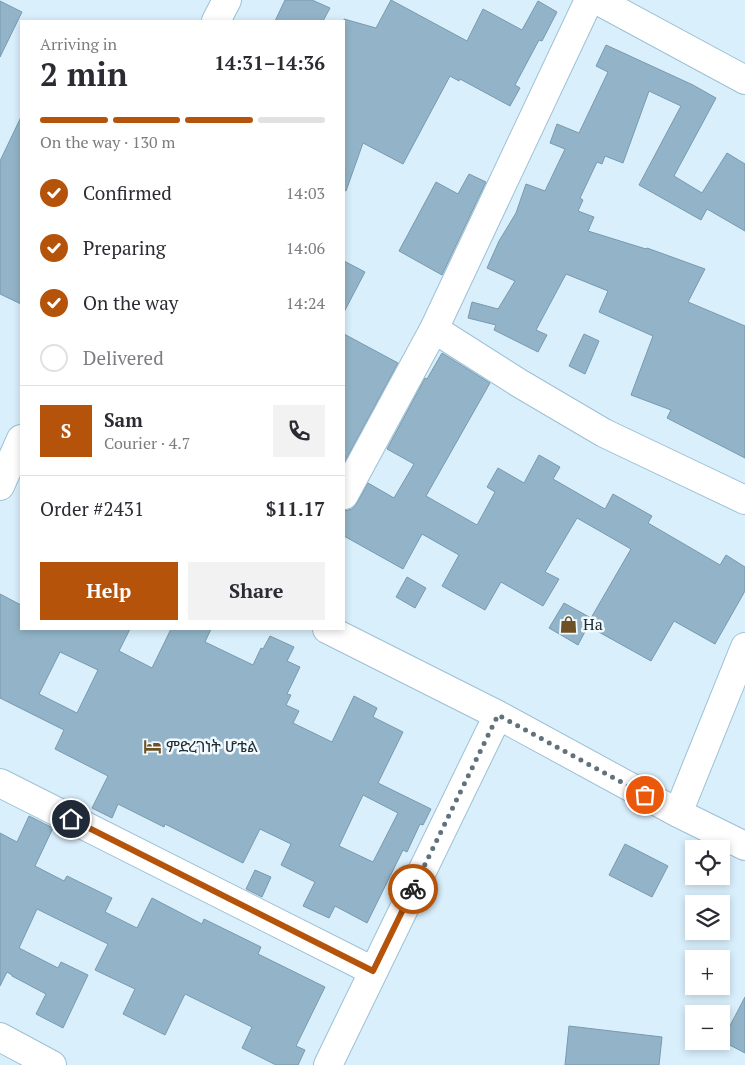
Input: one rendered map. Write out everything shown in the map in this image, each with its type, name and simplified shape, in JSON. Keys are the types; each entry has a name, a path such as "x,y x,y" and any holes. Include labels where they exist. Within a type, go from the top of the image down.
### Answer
{"street":[{"path":"216,20 226,0"},
{"path":"345,492 434,329 589,0"},
{"path":"596,0 745,80"},
{"path":"434,329 519,383 604,433 745,500"},
{"path":"0,486 14,455"},
{"path":"329,630 498,715 678,813 745,846"},
{"path":"678,813 745,647"},
{"path":"328,1065 498,715"},
{"path":"0,783 373,971"},
{"path":"0,1037 52,1065"}],"building":[{"path":"285,0 312,0 330,8 324,20 275,20"},
{"path":"391,0 467,41 483,9 522,30 538,1 557,12 542,41 539,40 515,85 520,88 510,106 460,79 459,81 450,76 403,164 363,143 346,191 344,19 376,28"},
{"path":"0,1 22,12 0,57"},
{"path":"606,45 693,85 716,98 674,176 702,193 727,153 745,164 745,231 707,209 701,220 639,185 681,106 649,91 623,163 605,156 602,164 597,162 580,198 583,200 578,211 594,217 588,231 647,248 705,269 688,302 745,326 745,458 667,418 671,410 631,395 653,336 599,312 608,291 566,274 536,330 547,335 538,352 494,330 496,325 468,318 472,302 498,309 515,281 487,268 499,241 516,213 526,184 545,191 565,149 550,143 557,124 579,133 608,72 596,66"},
{"path":"20,119 20,304 0,294 0,161"},
{"path":"469,174 486,182 442,275 399,251 436,182 458,194"},
{"path":"345,262 365,272 345,310"},
{"path":"584,334 599,341 585,374 569,366"},
{"path":"345,335 398,363 345,461"},
{"path":"442,353 490,383 426,496 477,525 495,492 487,487 498,468 524,483 539,455 560,467 553,479 605,509 613,494 652,516 648,523 720,565 726,555 745,567 745,591 715,644 674,621 651,661 588,626 578,645 549,628 564,603 591,618 631,549 577,518 545,572 559,579 543,606 501,582 485,610 442,586 459,555 422,534 403,569 345,537 345,511 352,509 357,503 368,483 394,498 414,464 387,449 425,378 427,379"},
{"path":"407,577 426,588 415,608 396,597"},
{"path":"0,594 20,604 20,630 130,630 119,651 152,668 171,630 211,630 205,642 253,665 261,648 263,649 270,636 294,647 287,661 300,667 287,694 291,695 286,705 299,711 293,723 332,742 354,696 377,708 373,717 403,732 378,783 431,809 423,825 420,824 407,852 403,850 367,923 335,906 329,918 303,906 315,882 281,865 291,844 260,829 243,863 165,824 164,827 118,804 112,818 92,808 108,776 55,749 64,730 0,698","holes":["60,652 98,670 77,713 39,694","363,795 398,813 373,862 339,846"]},
{"path":"29,816 53,828 35,866 64,881 67,876 112,898 105,912 137,928 152,898 202,924 204,919 261,947 258,954 325,987 296,1046 305,1050 298,1065 276,1065 242,1048 252,1027 185,994 165,1035 123,1014 135,989 95,970 108,944 37,909 19,948 58,968 61,962 88,975 63,1028 36,1014 46,994 7,972 0,986 0,833 17,842"},
{"path":"625,844 668,866 652,897 609,875"},
{"path":"255,870 271,877 262,897 246,889"},
{"path":"745,997 745,1053 730,1045 730,1026"},
{"path":"569,1026 662,1037 659,1065 565,1065"}],"way so far":[{"path":"413,889 498,715 645,795"}],"place":[{"name":"Ha","path":"569,624"},
{"name":"ምድረገነት ሆቴል","path":"152,746"}],"route":[{"path":"71,819 373,971 413,889"}]}
